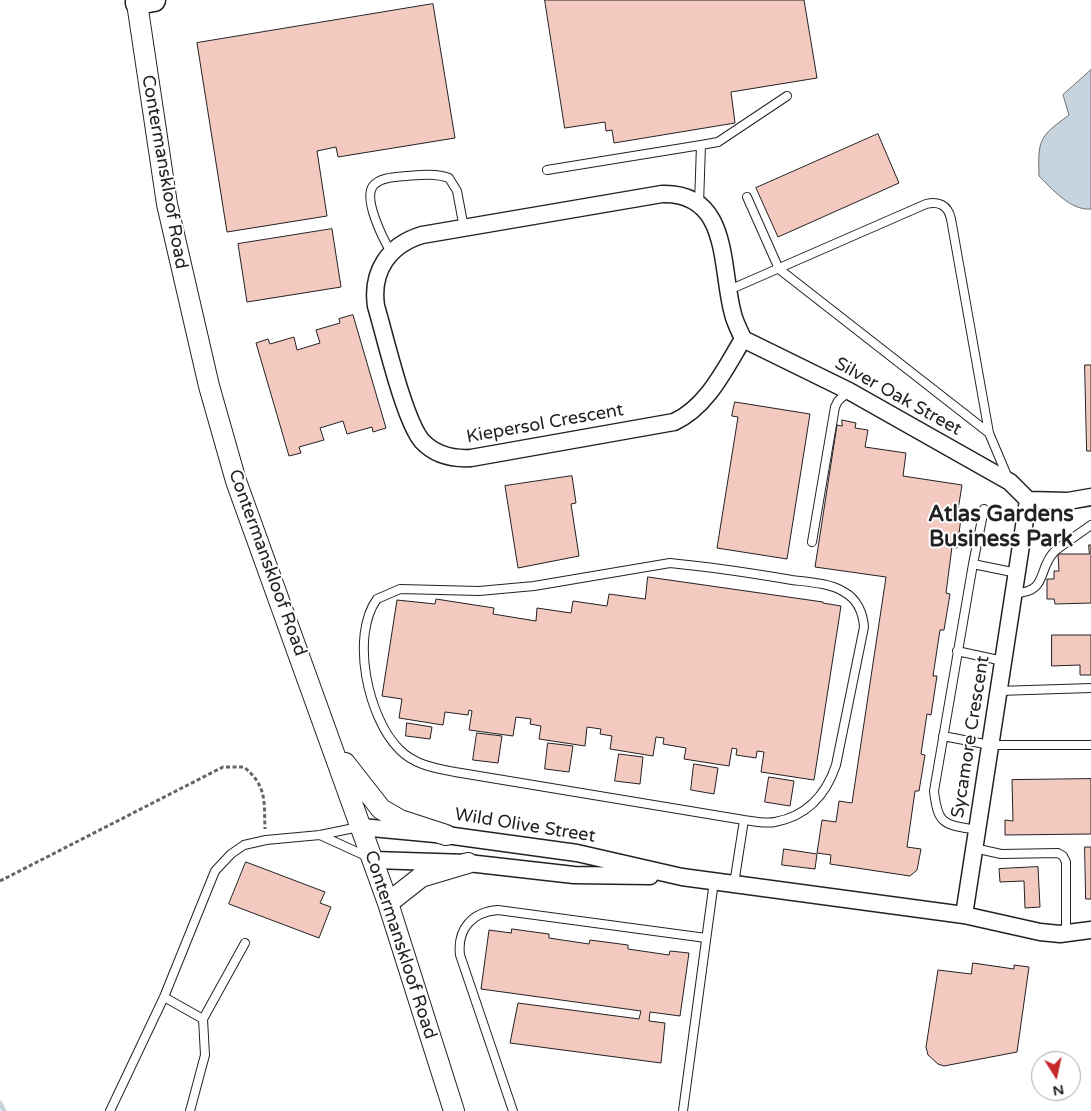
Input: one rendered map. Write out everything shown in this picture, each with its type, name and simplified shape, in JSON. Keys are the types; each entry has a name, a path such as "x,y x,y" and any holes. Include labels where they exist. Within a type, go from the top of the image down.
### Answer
{"street":[{"name":"Contermanskloof Road","path":"143,1 167,204 208,386 236,482 373,860 454,1111"},
{"name":"Kiepersol Crescent","path":"699,204 681,196 662,194 411,238 391,252 378,273 375,284 376,306 412,425 424,442 441,454 451,457 471,458 674,422 685,417 699,405 743,339"},
{"path":"699,204 713,220 717,230 733,314 743,339"},
{"name":"Silver Oak Street","path":"743,339 849,391 1010,482 1028,500"},
{"path":"1028,500 1068,501 1091,497"},
{"name":"Sycamore Crescent","path":"964,915 1028,500"},
{"path":"333,748 381,809 400,820 452,835 461,862 421,877 388,904"},
{"name":"Wild Olive Street","path":"361,827 452,835 577,853 682,877 964,915"},
{"name":"Wild Olive Street","path":"373,860 461,862 574,875 682,877"},
{"path":"964,915 1040,932 1066,933 1091,930"}],"lane":[{"path":"547,170 718,142 788,96"},
{"path":"699,204 702,145"},
{"path":"391,252 380,235 370,194 374,184 381,180 428,174 449,178 457,190 464,228"},
{"path":"747,197 779,270 989,433"},
{"path":"729,290 779,270 926,204 938,203 943,205 947,208 951,218 989,433 1010,482"},
{"path":"812,542 835,407 838,401 849,391"},
{"path":"977,830 948,824 936,811 934,790 957,651 984,510"},
{"path":"1014,592 1027,592 1037,586 1054,553 1091,525"},
{"path":"670,563 715,567 815,583 844,591 860,608 864,627 845,731 830,783 818,799 800,814 773,823 744,820 455,772 429,767 412,760 399,750 388,734 367,689 365,675 366,630 372,605 377,598 400,589 479,591 534,586 670,563"},
{"path":"973,564 1017,573"},
{"path":"957,651 1003,661"},
{"path":"998,691 1091,688"},
{"path":"943,736 990,745 1091,745"},
{"path":"734,884 744,820"},
{"path":"110,1111 164,997 215,871 230,854 244,846 266,840 320,835 361,827"},
{"path":"320,835 373,860"},
{"path":"974,848 1001,854 1058,853 1063,856 1066,862 1066,933"},
{"path":"683,1111 714,881"},
{"path":"513,1111 460,955 460,937 468,922 481,913 498,910 706,938"},
{"path":"190,1111 205,1055 203,1019 245,943"},
{"path":"164,997 203,1019"}],"path":[{"path":"0,881 223,767 244,767 257,777 264,795 266,840"}],"shaded area":[{"path":"1091,70 1091,209 1084,209 1076,207 1062,198 1039,176 1039,154 1042,140 1046,134 1069,115 1063,95"}],"building":[{"path":"545,0 804,0 817,78 731,92 735,123 614,143 612,130 606,131 605,122 565,128"},
{"path":"433,4 455,138 338,157 336,147 317,151 327,216 227,232 197,43"},
{"path":"878,134 899,183 778,237 756,188"},
{"path":"332,229 341,287 247,302 238,244"},
{"path":"353,315 386,428 373,432 372,427 347,434 343,421 320,428 324,440 299,447 301,453 289,456 256,343 268,339 270,344 294,337 297,350 320,343 316,330 340,323 339,319"},
{"path":"1085,365 1091,365 1091,451 1087,451"},
{"path":"735,402 810,414 787,559 717,548 738,417 732,416"},
{"path":"842,420 856,423 855,428 868,430 865,447 906,453 903,476 962,485 958,510 962,511 957,548 952,547 946,593 950,594 944,630 940,630 933,676 937,676 931,715 927,714 921,754 925,755 919,791 915,791 907,847 921,849 917,870 910,876 830,864 831,855 817,853 822,820 836,822 839,801 852,803 886,577 815,567 837,425 842,426"},
{"path":"572,476 576,503 571,504 579,556 518,568 505,486"},
{"path":"1089,545 1091,545 1091,603 1055,604 1054,599 1047,599 1047,579 1054,579 1054,571 1059,571 1058,554 1089,554"},
{"path":"648,577 841,606 814,780 761,772 764,752 757,751 756,758 736,755 737,749 732,748 729,766 684,759 686,748 663,744 664,738 656,737 653,756 610,749 612,736 600,734 601,729 587,727 585,746 539,739 541,726 530,724 531,719 516,717 513,736 469,730 472,711 469,710 468,715 445,712 443,725 399,718 402,699 382,696 397,600 435,604 436,599 494,608 493,614 536,621 537,608 571,613 573,601 607,606 609,594 645,599"},
{"path":"1052,635 1091,635 1091,675 1080,675 1080,665 1052,666"},
{"path":"407,723 432,727 430,739 406,736"},
{"path":"477,733 502,736 498,763 473,760"},
{"path":"548,743 573,746 569,772 545,769"},
{"path":"619,754 643,757 640,784 615,781"},
{"path":"694,764 718,768 714,794 691,790"},
{"path":"769,777 794,781 790,806 765,802"},
{"path":"1091,779 1091,834 1005,835 1005,820 1013,821 1012,780"},
{"path":"1085,847 1091,847 1091,899 1086,899"},
{"path":"784,849 817,854 815,869 782,865"},
{"path":"246,862 325,892 320,903 331,907 319,938 229,904"},
{"path":"1038,867 1040,907 1025,908 1024,881 1000,882 999,869"},
{"path":"512,929 549,934 549,938 589,944 590,940 628,945 628,949 669,955 670,951 689,953 680,1016 650,1012 649,1021 665,1023 661,1063 510,1043 518,1003 639,1019 641,1011 481,989 489,930 511,933"},
{"path":"973,963 1014,969 1014,965 1029,967 1017,1052 944,1066 938,1064 928,1055 926,1047 938,970 971,974"}],"waterway":[{"path":"0,1103 4,1111"}],"district":[{"name":"Atlas Gardens Business Park","path":"1001,528"}]}
